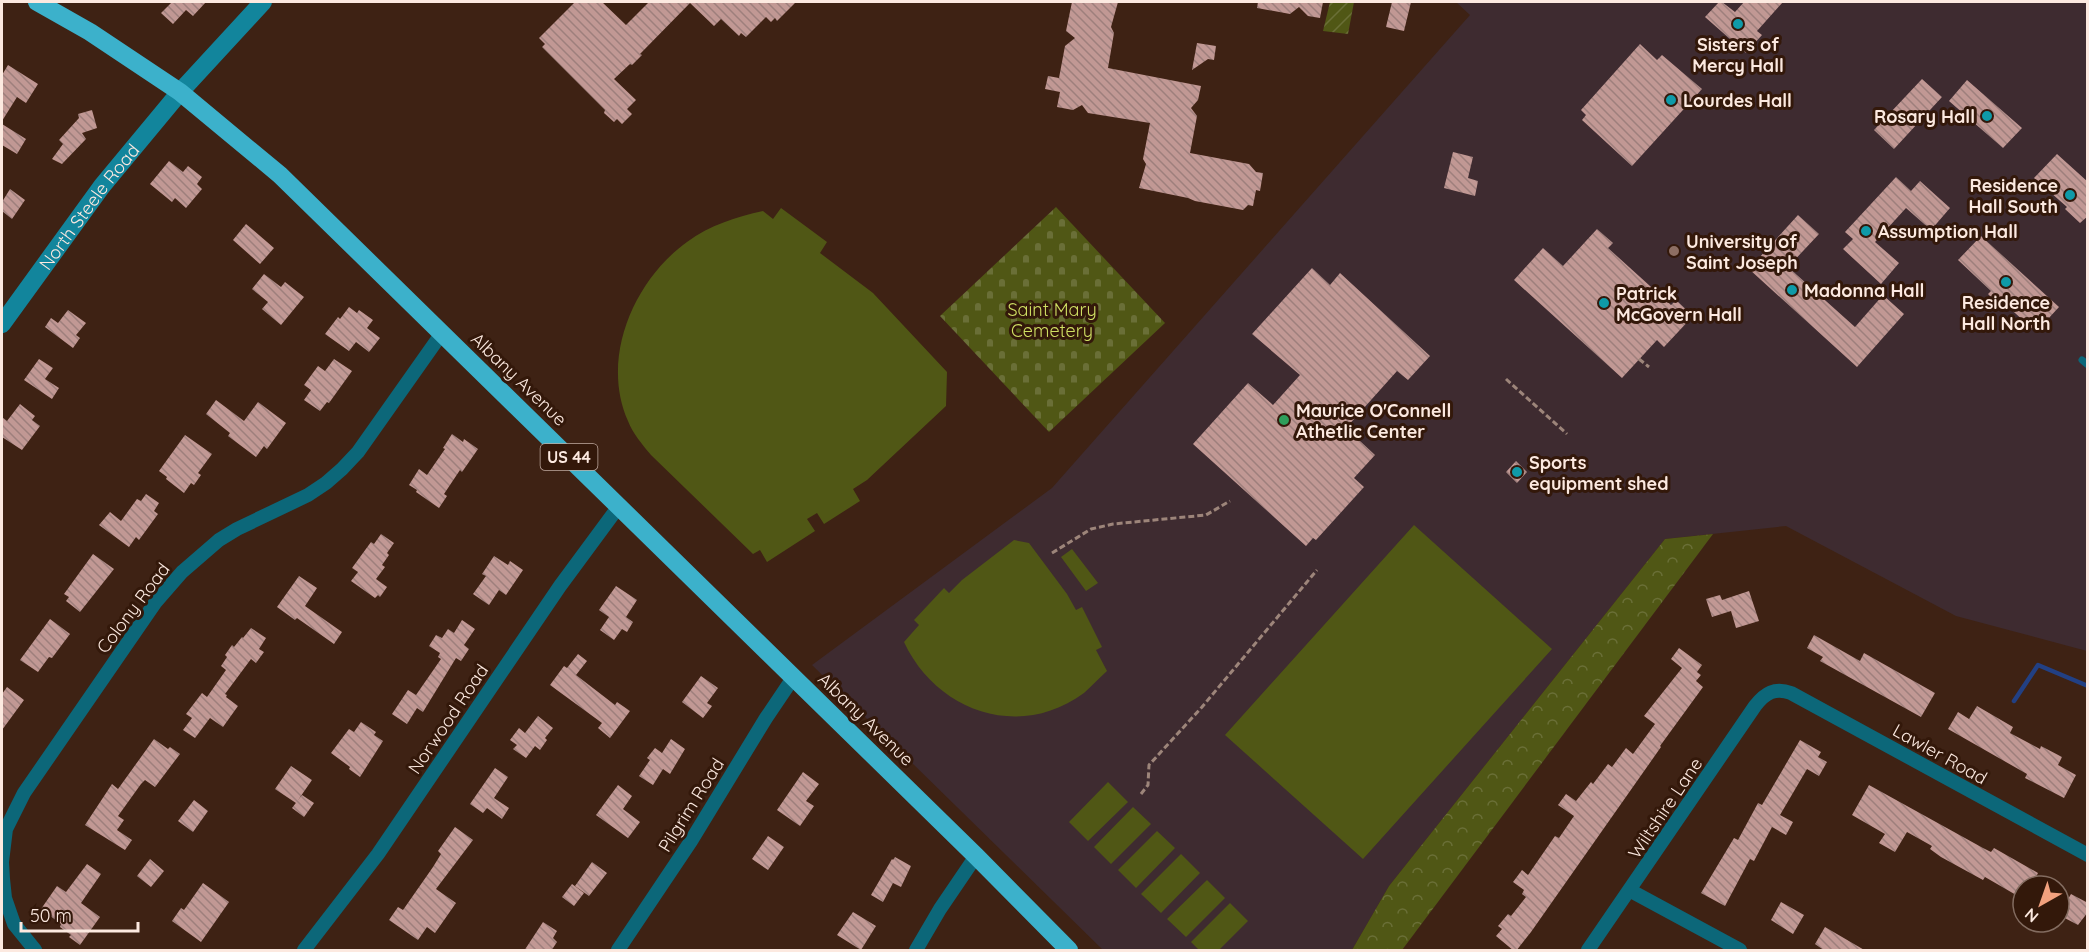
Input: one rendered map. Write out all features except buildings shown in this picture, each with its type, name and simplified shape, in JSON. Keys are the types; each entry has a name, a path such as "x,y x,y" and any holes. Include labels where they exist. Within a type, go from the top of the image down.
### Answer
{"highway":[{"name":"Albany Avenue","path":"37,2 90,32 180,92 280,175 976,856 1069,951"}],"street":[{"name":"North Steele Road","path":"2,324 102,186 180,92 263,2"},
{"name":"Colony Road","path":"34,951 14,924 5,898 3,879 2,862 6,829 24,794 155,603 175,580 202,553 219,540 308,495 342,469 358,452 442,333"},
{"name":"Norwood Road","path":"304,951 378,854 560,586 619,506"},
{"name":"Pilgrim Road","path":"618,951 691,841 793,678"},
{"name":"Lawler Road","path":"1774,690 1791,693 2088,855"},
{"name":"Wiltshire Lane","path":"1588,951 1755,706 1760,699 1774,690"},
{"path":"916,951 940,909 976,856"},
{"path":"1631,891 1740,951"}],"path":[{"path":"1639,359 1649,367"},
{"path":"1506,380 1567,434"},
{"path":"1052,553 1091,529 1113,524 1206,515 1230,501"},
{"path":"1141,794 1148,785 1149,765 1317,570"}],"shaded area":[{"name":"University of Saint Joseph","path":"1456,2 2087,2 2087,651 1956,616 1786,526 1665,539 1389,886 1352,950 1103,950 812,665 1052,488 1470,15"}],"green space":[{"path":"1330,2 1354,2 1348,34 1323,31"},
{"name":"Saint Mary Cemetery","path":"1056,207 1165,323 1049,432 940,316"},
{"path":"781,208 827,242 820,253 873,293 947,372 946,406 867,480 853,489 860,501 824,524 817,513 807,519 815,531 767,562 760,550 753,554 641,443 632,430 620,397 618,372 620,347 627,322 651,277 668,258 687,242 714,226 763,211 773,219"},
{"path":"1414,525 1552,649 1363,859 1225,735"},
{"path":"1713,534 1402,950 1352,950 1389,886 1665,539"},
{"path":"1014,540 1029,543 1067,594 1076,610 1082,607 1102,647 1096,650 1107,671 1084,693 1059,707 1033,715 1007,716 982,711 958,701 936,686 918,666 904,642 919,625 914,620 944,588 949,593 962,580"},
{"path":"1072,549 1098,583 1086,591 1061,557"},
{"path":"1108,782 1128,802 1088,841 1069,822"},
{"path":"1133,807 1151,824 1111,864 1094,847"},
{"path":"1157,831 1175,848 1136,888 1118,870"},
{"path":"1181,854 1200,873 1161,913 1141,894"},
{"path":"1207,880 1225,898 1186,937 1167,919"},
{"path":"1230,903 1248,921 1219,950 1199,950 1191,942"}],"waterway":[{"path":"2014,701 2038,665 2088,686"}],"place":[{"name":"Sisters of Mercy Hall","path":"1738,24"},
{"name":"Lourdes Hall","path":"1671,100"},
{"name":"Rosary Hall","path":"1987,116"},
{"name":"Residence Hall South","path":"2070,195"},
{"name":"Assumption Hall","path":"1866,231"},
{"name":"University of Saint Joseph","path":"1674,251"},
{"name":"Residence Hall North","path":"2006,282"},
{"name":"Madonna Hall","path":"1792,290"},
{"name":"Patrick McGovern Hall","path":"1604,303"},
{"name":"Maurice O'Connell Athetlic Center","path":"1284,420"},
{"name":"Sports equipment shed","path":"1517,472"}]}
